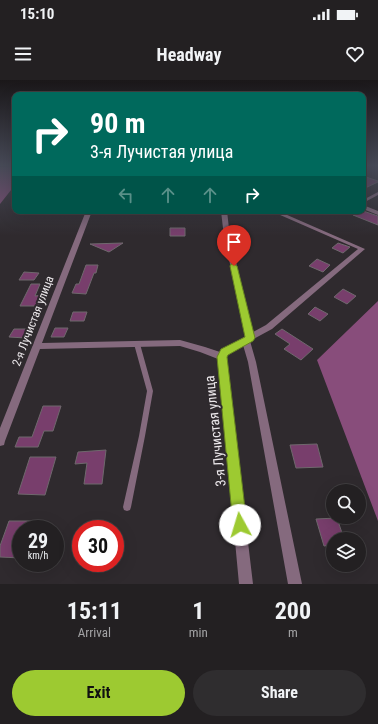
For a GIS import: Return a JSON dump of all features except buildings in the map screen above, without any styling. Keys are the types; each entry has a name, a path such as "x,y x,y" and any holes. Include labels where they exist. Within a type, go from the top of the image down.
{"street":[{"path":"366,200 378,193"},
{"path":"366,208 378,213"},
{"name":"2-я Лучистая улица","path":"0,441 88,214"},
{"path":"224,214 227,237 295,584"},
{"path":"36,346 180,343 202,349 222,357 224,352 269,327 362,249 281,214"},
{"name":"3-я Лучистая улица","path":"222,357 246,584"}],"lane":[{"path":"127,507 150,391 137,344"}],"shaded area":[{"path":"0,190 11,190 0,204"},
{"path":"378,301 378,521 366,489 366,484 364,484 317,360"}],"route":[{"path":"234,266 250,338 224,352 222,357 240,525"}]}
